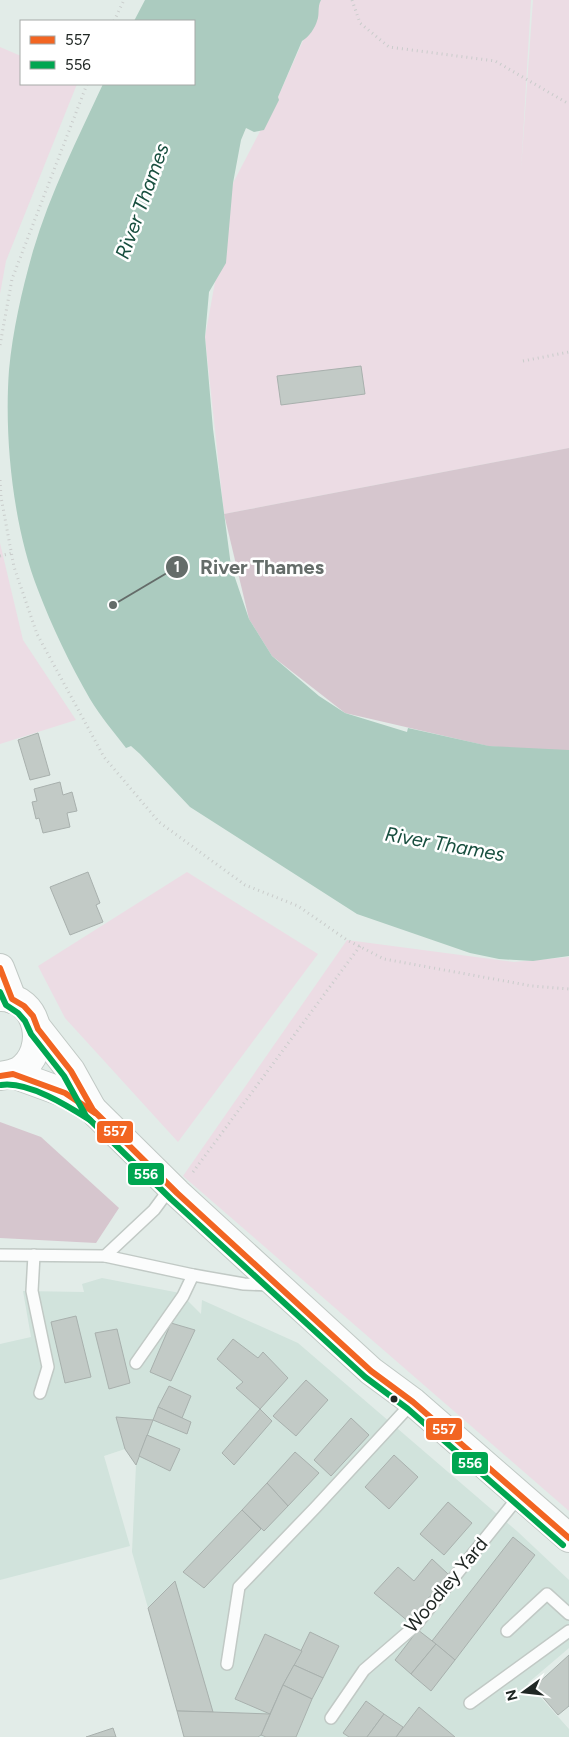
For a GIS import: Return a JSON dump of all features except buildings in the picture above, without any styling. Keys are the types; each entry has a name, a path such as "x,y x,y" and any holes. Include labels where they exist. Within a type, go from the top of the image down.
{"main road":[{"path":"0,968 6,998 24,1006 33,1016 38,1029 71,1071 93,1110"},
{"path":"7,1075 20,1070 30,1061 36,1048 38,1029"},
{"path":"7,1075 65,1092 93,1110 172,1187 371,1371 413,1402 569,1538"}],"lane":[{"path":"105,1256 154,1210 172,1187"},
{"path":"0,1255 105,1256 244,1284 280,1286"},
{"path":"34,1256 32,1291 48,1366 40,1393"},
{"path":"136,1362 183,1296 193,1275"},
{"path":"227,1664 238,1587 315,1508 413,1402"},
{"name":"Woodley Yard","path":"331,1718 364,1670 415,1626 520,1495"},
{"path":"507,1631 547,1594 569,1614"},
{"path":"470,1703 569,1631"}],"path":[{"path":"114,20 124,0"},
{"path":"352,0 360,23 389,47 495,61 569,104"},
{"path":"0,345 12,278 87,85"},
{"path":"523,361 569,352"},
{"path":"0,480 14,567 37,634 104,757 159,822 245,885 298,906 347,940 384,959 532,986 569,989"},
{"path":"0,556 12,553"},
{"path":"202,1160 360,946"}],"shaded area":[{"path":"321,0 531,0 521,170 533,0 569,0 569,448 224,514 205,337 233,183 278,97"},
{"path":"0,47 20,56 20,85 77,85 6,261 0,294"},
{"path":"569,448 569,753 488,746 345,713 272,656 249,619 224,514"},
{"path":"0,543 23,640 76,720 0,744"},
{"path":"187,872 318,954 178,1142 65,1018 38,966"},
{"path":"347,940 514,962 569,957 569,1511 183,1176"},
{"path":"0,1122 41,1137 119,1208 96,1243 0,1238"},
{"path":"102,1278 180,1293 201,1314 202,1300 298,1343 518,1532 569,1580 569,1648 528,1683 569,1729 569,1737 185,1737 132,1552 136,1465 125,1449 104,1456 130,1546 0,1580 0,1344 31,1337 23,1291 84,1292 82,1284"}],"water":[{"path":"145,0 321,0 316,24 309,35 302,41 278,97 279,100 264,130 254,132 246,128 241,140 233,183 226,263 209,292 205,337 213,429 231,566 249,619 272,656 319,696 345,713 407,732 408,728 489,746 569,750 569,956 533,961 499,959 470,953 357,914 190,807 140,754 131,746 126,748 90,699 55,632 29,565 12,482 8,424 9,370 15,325 40,229 65,166 103,85 195,85 195,20 135,20"}],"transit line":[{"name":"557","path":"0,968 12,999 24,1006 33,1016 38,1029 71,1071 93,1110 177,1193 371,1371 413,1402 569,1538"},
{"name":"556","path":"0,992 6,1005 18,1013 25,1021 31,1034 64,1076 86,1116 171,1199 365,1377 408,1409 563,1545"},
{"name":"557","path":"0,1076 13,1074 65,1093 95,1113"},
{"name":"556","path":"1,1085 12,1085 35,1091 90,1120"}],"place":[{"name":"River Thames","path":"113,605"}]}
